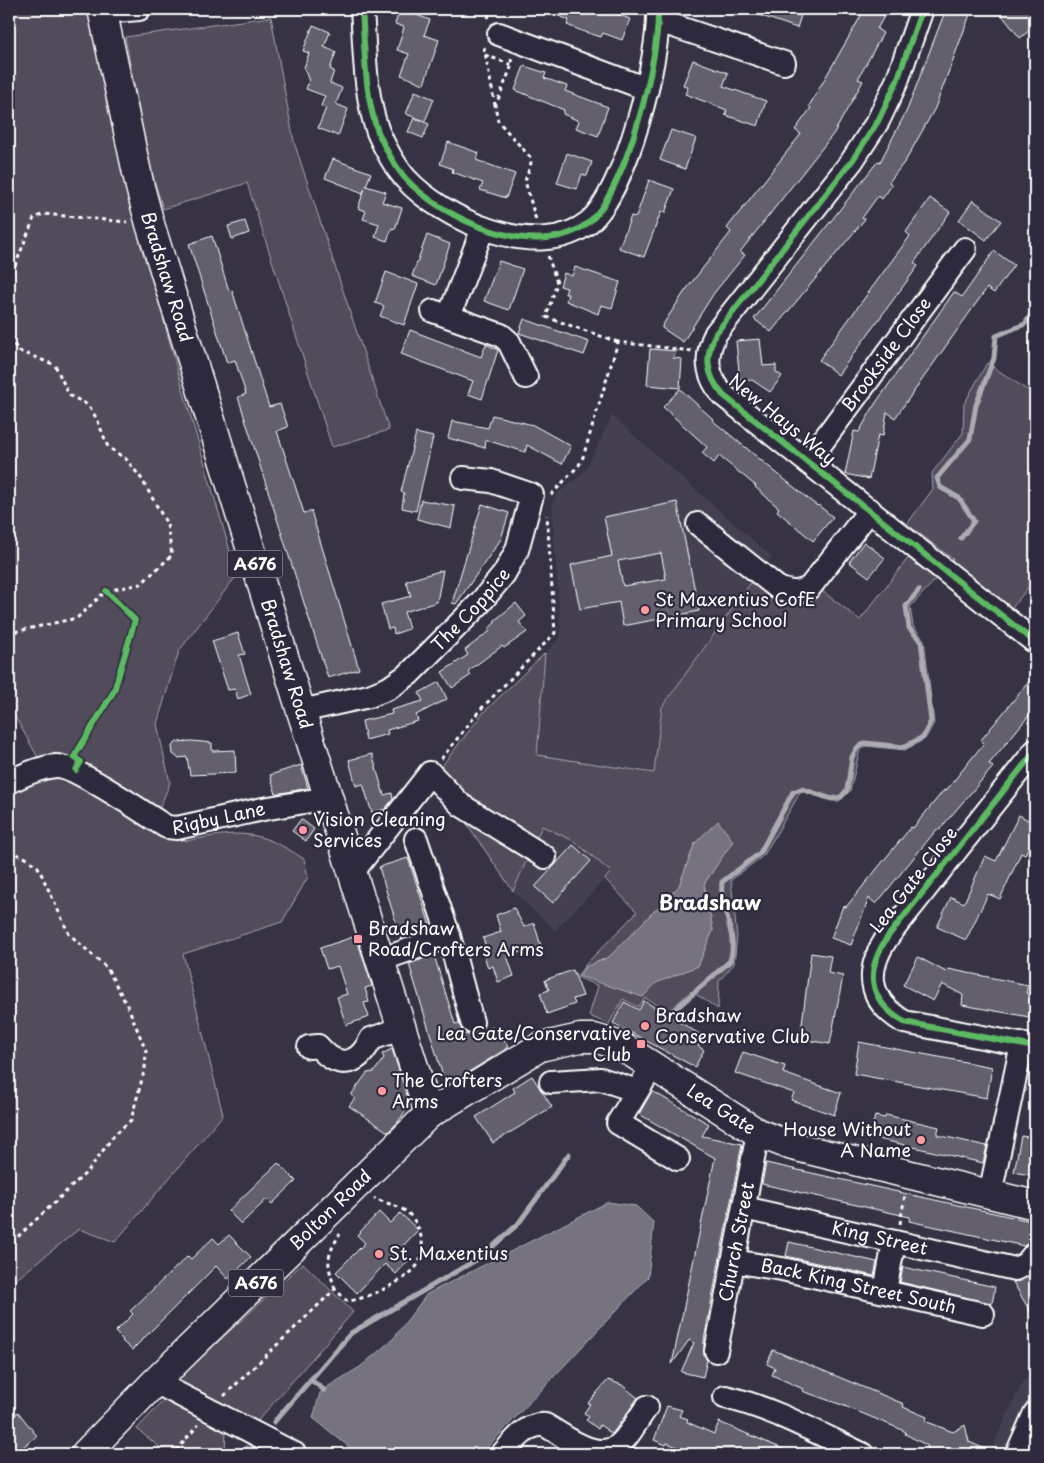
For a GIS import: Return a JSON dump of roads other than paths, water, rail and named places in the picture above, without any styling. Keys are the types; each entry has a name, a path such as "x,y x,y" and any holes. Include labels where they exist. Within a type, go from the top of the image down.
{"main road":[{"name":"Bradshaw Road","path":"102,10 150,224 400,1029 429,1114"},
{"name":"Lea Gate","path":"429,1114 528,1052 566,1039 594,1038 608,1041 652,1065 758,1133 792,1146 1035,1205"},
{"name":"Bolton Road","path":"85,1454 155,1382 365,1198 429,1114"}],"street":[{"path":"102,10 139,9"},
{"path":"362,9 371,105 378,132 390,156 405,178 428,198 482,228 516,237 543,238 571,233 590,221 607,200 625,159 647,89 658,15 783,64"},
{"name":"New Hays Way","path":"922,9 898,80 878,121 852,161 716,333 708,353 710,374 715,385 723,395 1035,642"},
{"path":"501,44 647,89"},
{"path":"482,228 450,317 501,335 509,342 526,376"},
{"name":"Brookside Close","path":"808,461 965,249"},
{"name":"The Coppice","path":"301,711 369,696 389,688 409,674 480,603 504,574 517,550 532,495 491,481 464,478"},
{"path":"698,524 778,588 789,593 801,592 810,587 870,510"},
{"name":"Lea Gate Close","path":"990,1194 1029,1046 904,1022 890,1014 879,1002 873,987 872,970 876,952 1035,751"},
{"name":"Rigby Lane","path":"9,782 27,773 57,766 76,770 167,827 177,828 263,809 328,798"},
{"path":"352,873 430,773 461,805 545,857"},
{"path":"416,839 449,936 472,1022"},
{"path":"380,960 449,936"},
{"path":"309,1047 318,1046 326,1056 335,1062 348,1062 361,1055 371,1038 400,1029"},
{"path":"652,1065 618,1124 678,1159"},
{"path":"551,1082 601,1079 637,1091"},
{"name":"Church Street","path":"716,1351 758,1133"},
{"name":"King Street","path":"744,1208 1015,1268 1026,1264 1035,1253"},
{"path":"885,1291 895,1242"},
{"name":"Back King Street South","path":"734,1261 885,1291 983,1314"},
{"path":"155,1382 295,1454"},
{"path":"725,1397 752,1393 862,1454"},
{"path":"502,1454 529,1428 537,1424 545,1425 590,1450 606,1451 620,1444 647,1407"},
{"path":"1017,1454 1035,1414"}],"waterway":[{"path":"961,538 974,521 959,498 940,487 937,478 970,439 976,405 994,358 996,336 1025,324 1035,308"},
{"path":"671,1013 730,961 732,951 731,931 723,902 722,882 760,853 793,792 801,789 832,799 841,797 847,790 852,757 857,748 865,743 904,747 923,737 931,721 921,641 909,628 906,606 919,590"},
{"path":"274,1422 351,1333 481,1257 518,1224 569,1154"},
{"path":"311,1380 324,1390"},
{"path":"252,1454 257,1442"}],"place":[{"name":"St Maxentius CofE Primary School","path":"645,610"},
{"name":"Vision Cleaning Services","path":"303,830"},
{"name":"Bradshaw Road/Crofters Arms","path":"358,939"},
{"name":"Bradshaw Conservative Club","path":"645,1026"},
{"name":"Lea Gate/Conservative Club","path":"641,1044"},
{"name":"The Crofters Arms","path":"382,1091"},
{"name":"House Without A Name","path":"921,1140"},
{"name":"St. Maxentius","path":"379,1254"}],"district":[{"name":"Bradshaw","path":"710,903"}]}
